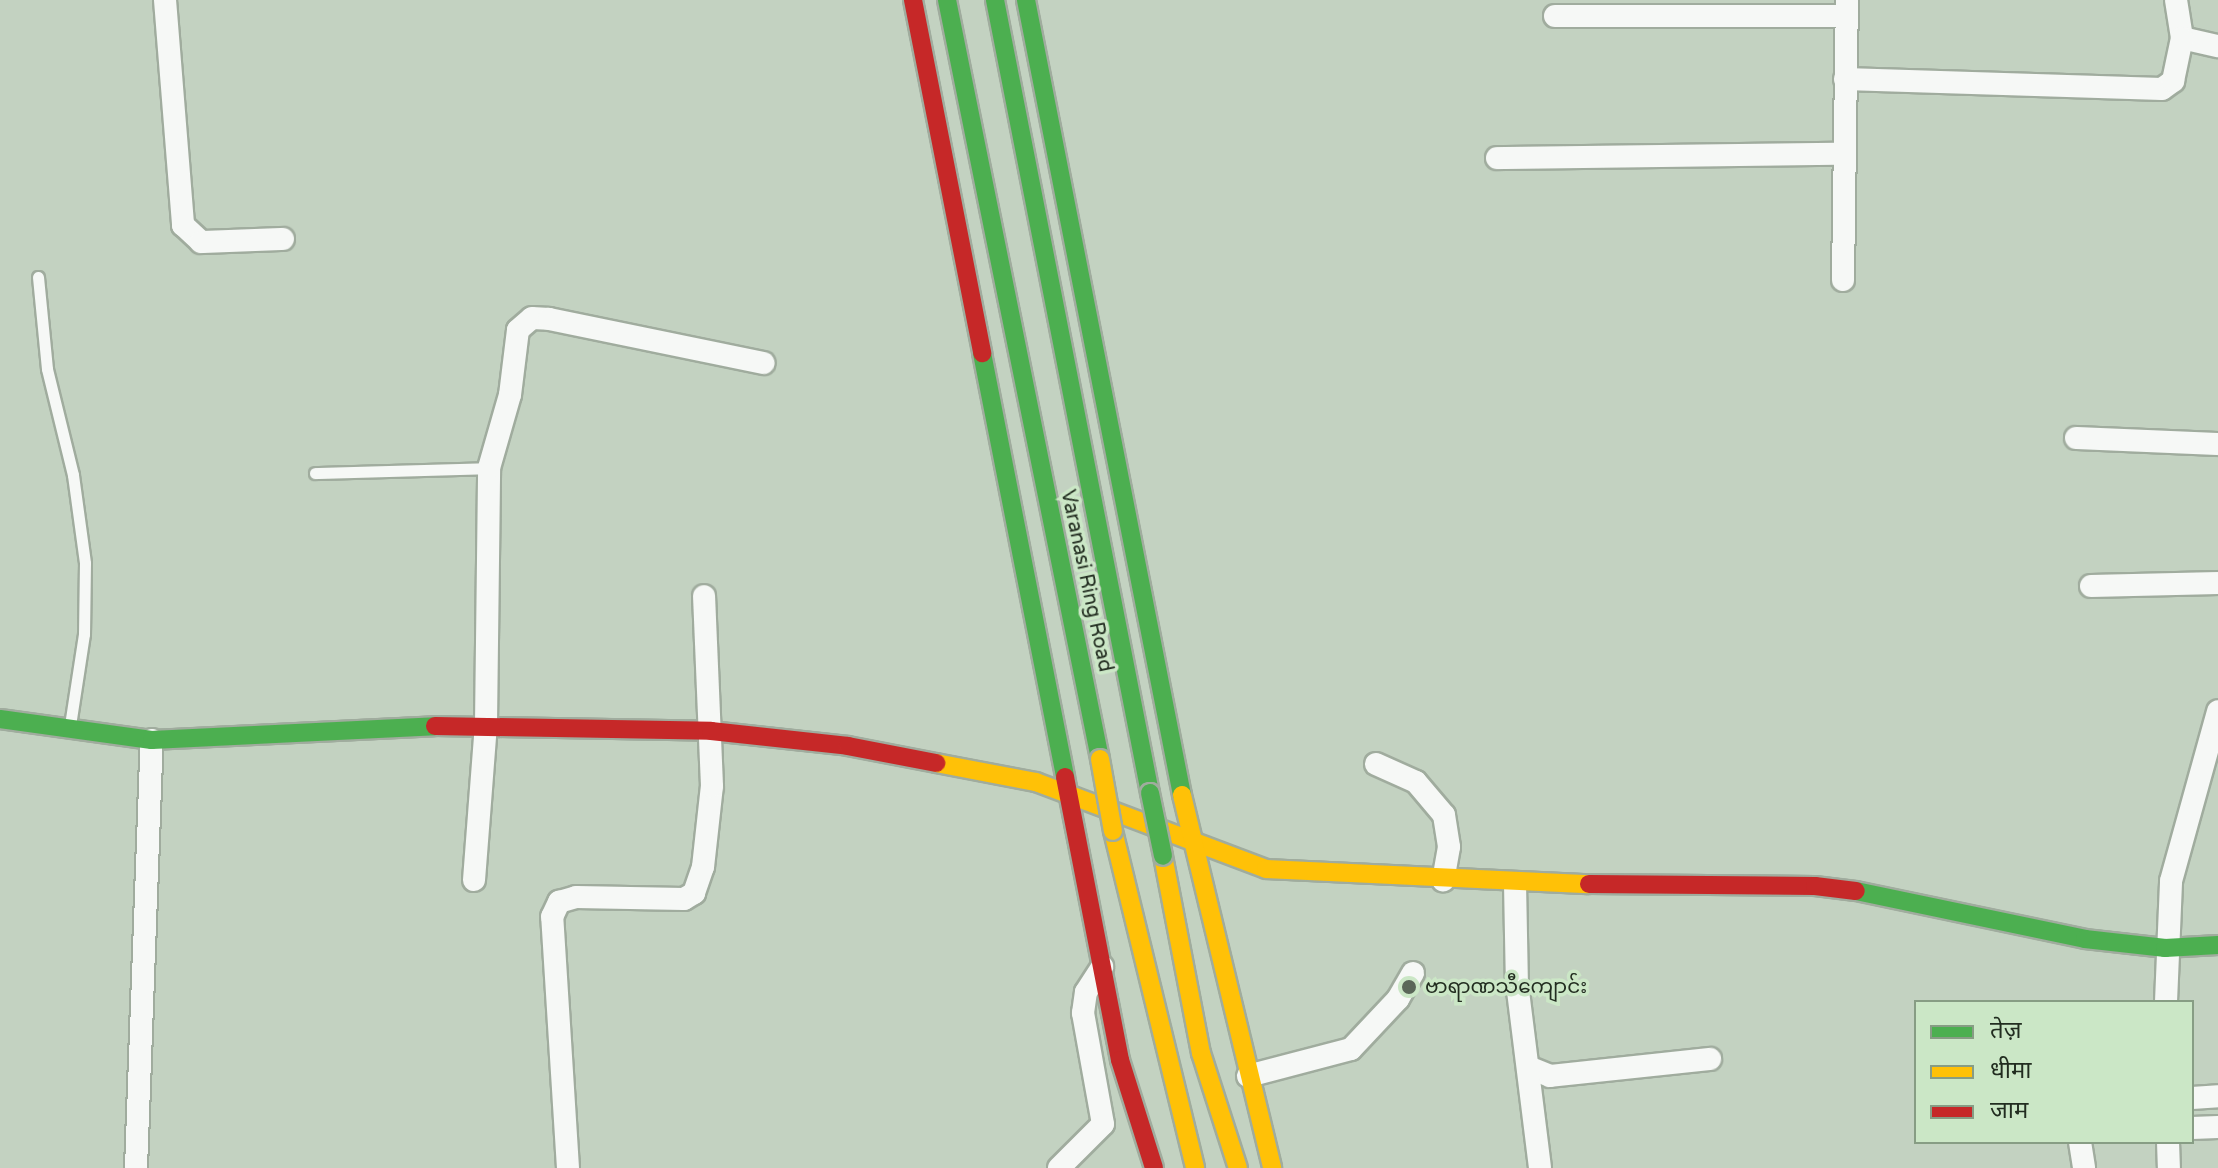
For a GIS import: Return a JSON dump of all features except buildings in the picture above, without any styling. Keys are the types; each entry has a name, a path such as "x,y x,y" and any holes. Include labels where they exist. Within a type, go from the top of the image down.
{"main road":[{"path":"913,0 1120,1060 1154,1168"},
{"name":"Varanasi Ring Road","path":"947,0 1113,831 1195,1168"},
{"name":"Varanasi Ring Road","path":"995,0 1201,1053 1238,1168"},
{"path":"1026,0 1191,838 1272,1168"},
{"path":"0,719 152,740 486,724 711,731 848,746 1036,782 1191,838 1266,869 1515,883 1815,886 1893,896 2085,939 2165,948 2218,945"}],"street":[{"path":"165,0 183,225 201,242 283,239"},
{"path":"1845,79 2162,89 2173,81 2182,38 2176,0"},
{"path":"1555,16 1846,8 1843,280"},
{"path":"2182,38 2218,46"},
{"path":"1497,158 1845,154"},
{"path":"474,880 486,724 489,468 510,395 518,330 532,318 664,339 764,363"},
{"path":"2076,438 2218,444"},
{"path":"2091,586 2218,583"},
{"path":"568,1168 552,917 559,902 576,897 684,899 694,893 703,867 710,800 711,731 704,596"},
{"path":"2166,1000 2165,948 2171,881 2218,711"},
{"path":"136,1168 152,740"},
{"path":"1376,764 1416,782 1444,815 1449,847 1443,880"},
{"path":"1515,883 1517,983 1540,1168"},
{"path":"1059,1168 1103,1124 1083,1013 1086,992 1102,967"},
{"path":"1248,1076 1351,1049 1390,1009 1413,973"},
{"path":"1528,1067 1550,1076 1710,1059"},
{"path":"2194,1098 2218,1096"},
{"path":"2194,1128 2218,1127"},
{"path":"2080,1144 2084,1168"},
{"path":"2168,1144 2169,1168"}],"lane":[{"path":"38,277 47,369 73,475 85,563 84,634 69,730"},
{"path":"315,473 489,468"}],"traffic: fast":[{"path":"947,0 1100,759"},
{"path":"995,0 1150,793"},
{"path":"1026,0 1182,795"},
{"path":"982,353 1065,777"},
{"path":"0,719 152,740 435,726"},
{"path":"1150,793 1163,856"},
{"path":"1856,891 2085,939 2165,948 2218,945"}],"traffic: slow":[{"path":"1100,759 1113,831"},
{"path":"936,763 1036,782 1266,869 1589,884"},
{"path":"1182,795 1272,1168"},
{"path":"1113,831 1195,1168"},
{"path":"1163,856 1201,1053 1238,1168"}],"traffic: jam":[{"path":"913,0 982,353"},
{"path":"435,726 711,731 848,746 936,763"},
{"path":"1065,777 1120,1060 1154,1168"},
{"path":"1589,884 1815,886 1856,891"}],"place":[{"name":"ဗာရာဏသီကျောင်း","path":"1409,987"}]}
